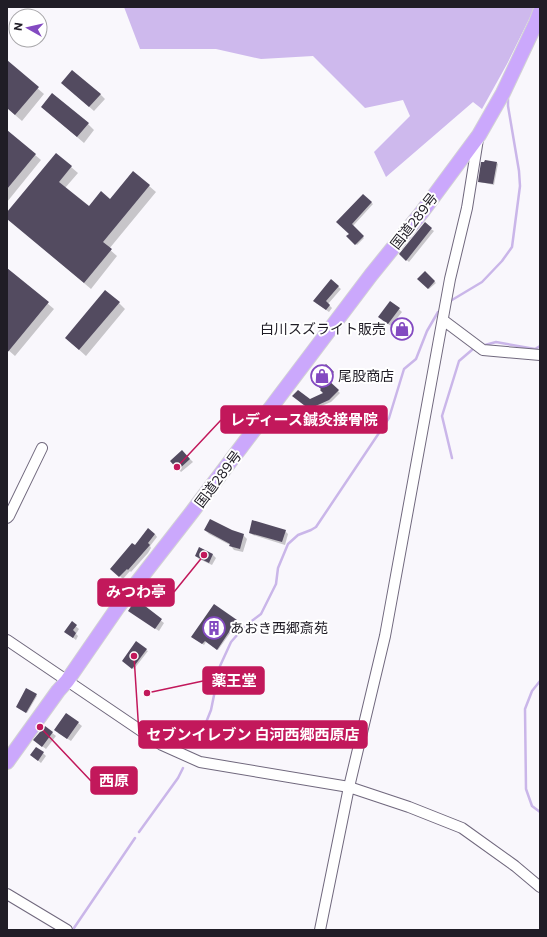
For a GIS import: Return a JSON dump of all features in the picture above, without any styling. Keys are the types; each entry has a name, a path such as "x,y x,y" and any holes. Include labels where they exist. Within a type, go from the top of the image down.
{"highway":[{"name":"国道289号","path":"7,762 58,691 67,681 118,607 234,458 371,275 422,212 479,135 502,93 540,12"}],"street":[{"path":"320,930 349,787 384,642 450,279 467,208 479,135"},
{"path":"443,320 483,350 540,355"},
{"path":"7,518 22,491 42,448"},
{"path":"7,640 162,745 200,762 349,787 409,807 462,828 515,866 540,887"},
{"path":"7,894 67,930"}],"shaded area":[{"path":"124,7 535,7 507,64 482,109 473,102 386,177 374,152 410,116 403,100 365,108 313,56 261,59 216,49 140,49"}],"building":[{"path":"7,60 39,87 15,115 7,108"},
{"path":"72,70 101,94 89,107 61,83"},
{"path":"52,93 89,123 77,137 41,107"},
{"path":"7,130 36,154 7,189"},
{"path":"56,153 72,166 59,182 89,206 101,191 110,199 133,171 150,185 103,242 112,249 84,283 7,219 7,212"},
{"path":"485,160 497,162 493,184 478,182 481,162 484,162"},
{"path":"363,194 372,202 352,224 364,236 355,245 346,236 349,234 336,222"},
{"path":"425,222 432,228 406,261 399,254"},
{"path":"7,268 49,302 7,353"},
{"path":"425,271 435,281 428,289 417,279"},
{"path":"331,279 339,286 326,301 330,305 326,310 313,301"},
{"path":"105,290 120,302 79,350 65,338"},
{"path":"390,301 400,308 388,324 378,317"},
{"path":"326,364 334,372 327,379 339,390 329,400 309,409 292,396 298,390 310,399 323,393 320,390 321,389 311,380"},
{"path":"182,450 190,459 178,470 170,461"},
{"path":"210,519 244,534 240,549 229,546 230,544 204,530"},
{"path":"252,520 286,530 282,542 249,533"},
{"path":"148,528 155,534 148,543 150,545 128,570 127,569 119,577 110,569 132,543 135,545"},
{"path":"199,547 213,554 209,563 195,556"},
{"path":"136,599 162,619 155,629 128,611"},
{"name":"あおき西郷斎苑","path":"214,604 237,620 217,650 205,641 202,644 191,637"},
{"path":"72,621 77,625 73,630 76,633 73,638 64,632"},
{"path":"136,641 147,649 132,669 122,661"},
{"path":"26,688 37,694 26,713 16,707"},
{"path":"66,713 79,722 67,739 54,730"},
{"path":"45,726 53,732 42,747 33,740"},
{"path":"36,747 44,752 38,761 30,755"}],"waterway":[{"path":"452,300 482,282 502,261 512,247 520,186 519,171 508,106 508,94"},
{"path":"194,746 211,710 220,666 231,642 245,626 261,614 276,584 278,568 288,544 298,535 316,527 389,418 404,369 416,359 427,331 438,312"},
{"path":"485,345 496,342 535,349 540,346"},
{"path":"452,458 442,416 459,361 473,349"},
{"path":"540,681 532,691 525,709 526,789 532,806 540,812"},
{"path":"139,832 178,778 183,768"},
{"path":"74,928 135,838"}],"place":[{"name":"白川スズライト販売","path":"402,329"},
{"name":"尾股商店","path":"322,376"},
{"name":"レディース鍼灸接骨院","path":"177,467"},
{"name":"みつわ亭","path":"204,555"},
{"name":"あおき西郷斎苑","path":"214,628"},
{"name":"セブンイレブン 白河西郷西原店","path":"134,656"},
{"name":"薬王堂","path":"147,693"},
{"name":"西原","path":"40,727"}]}
